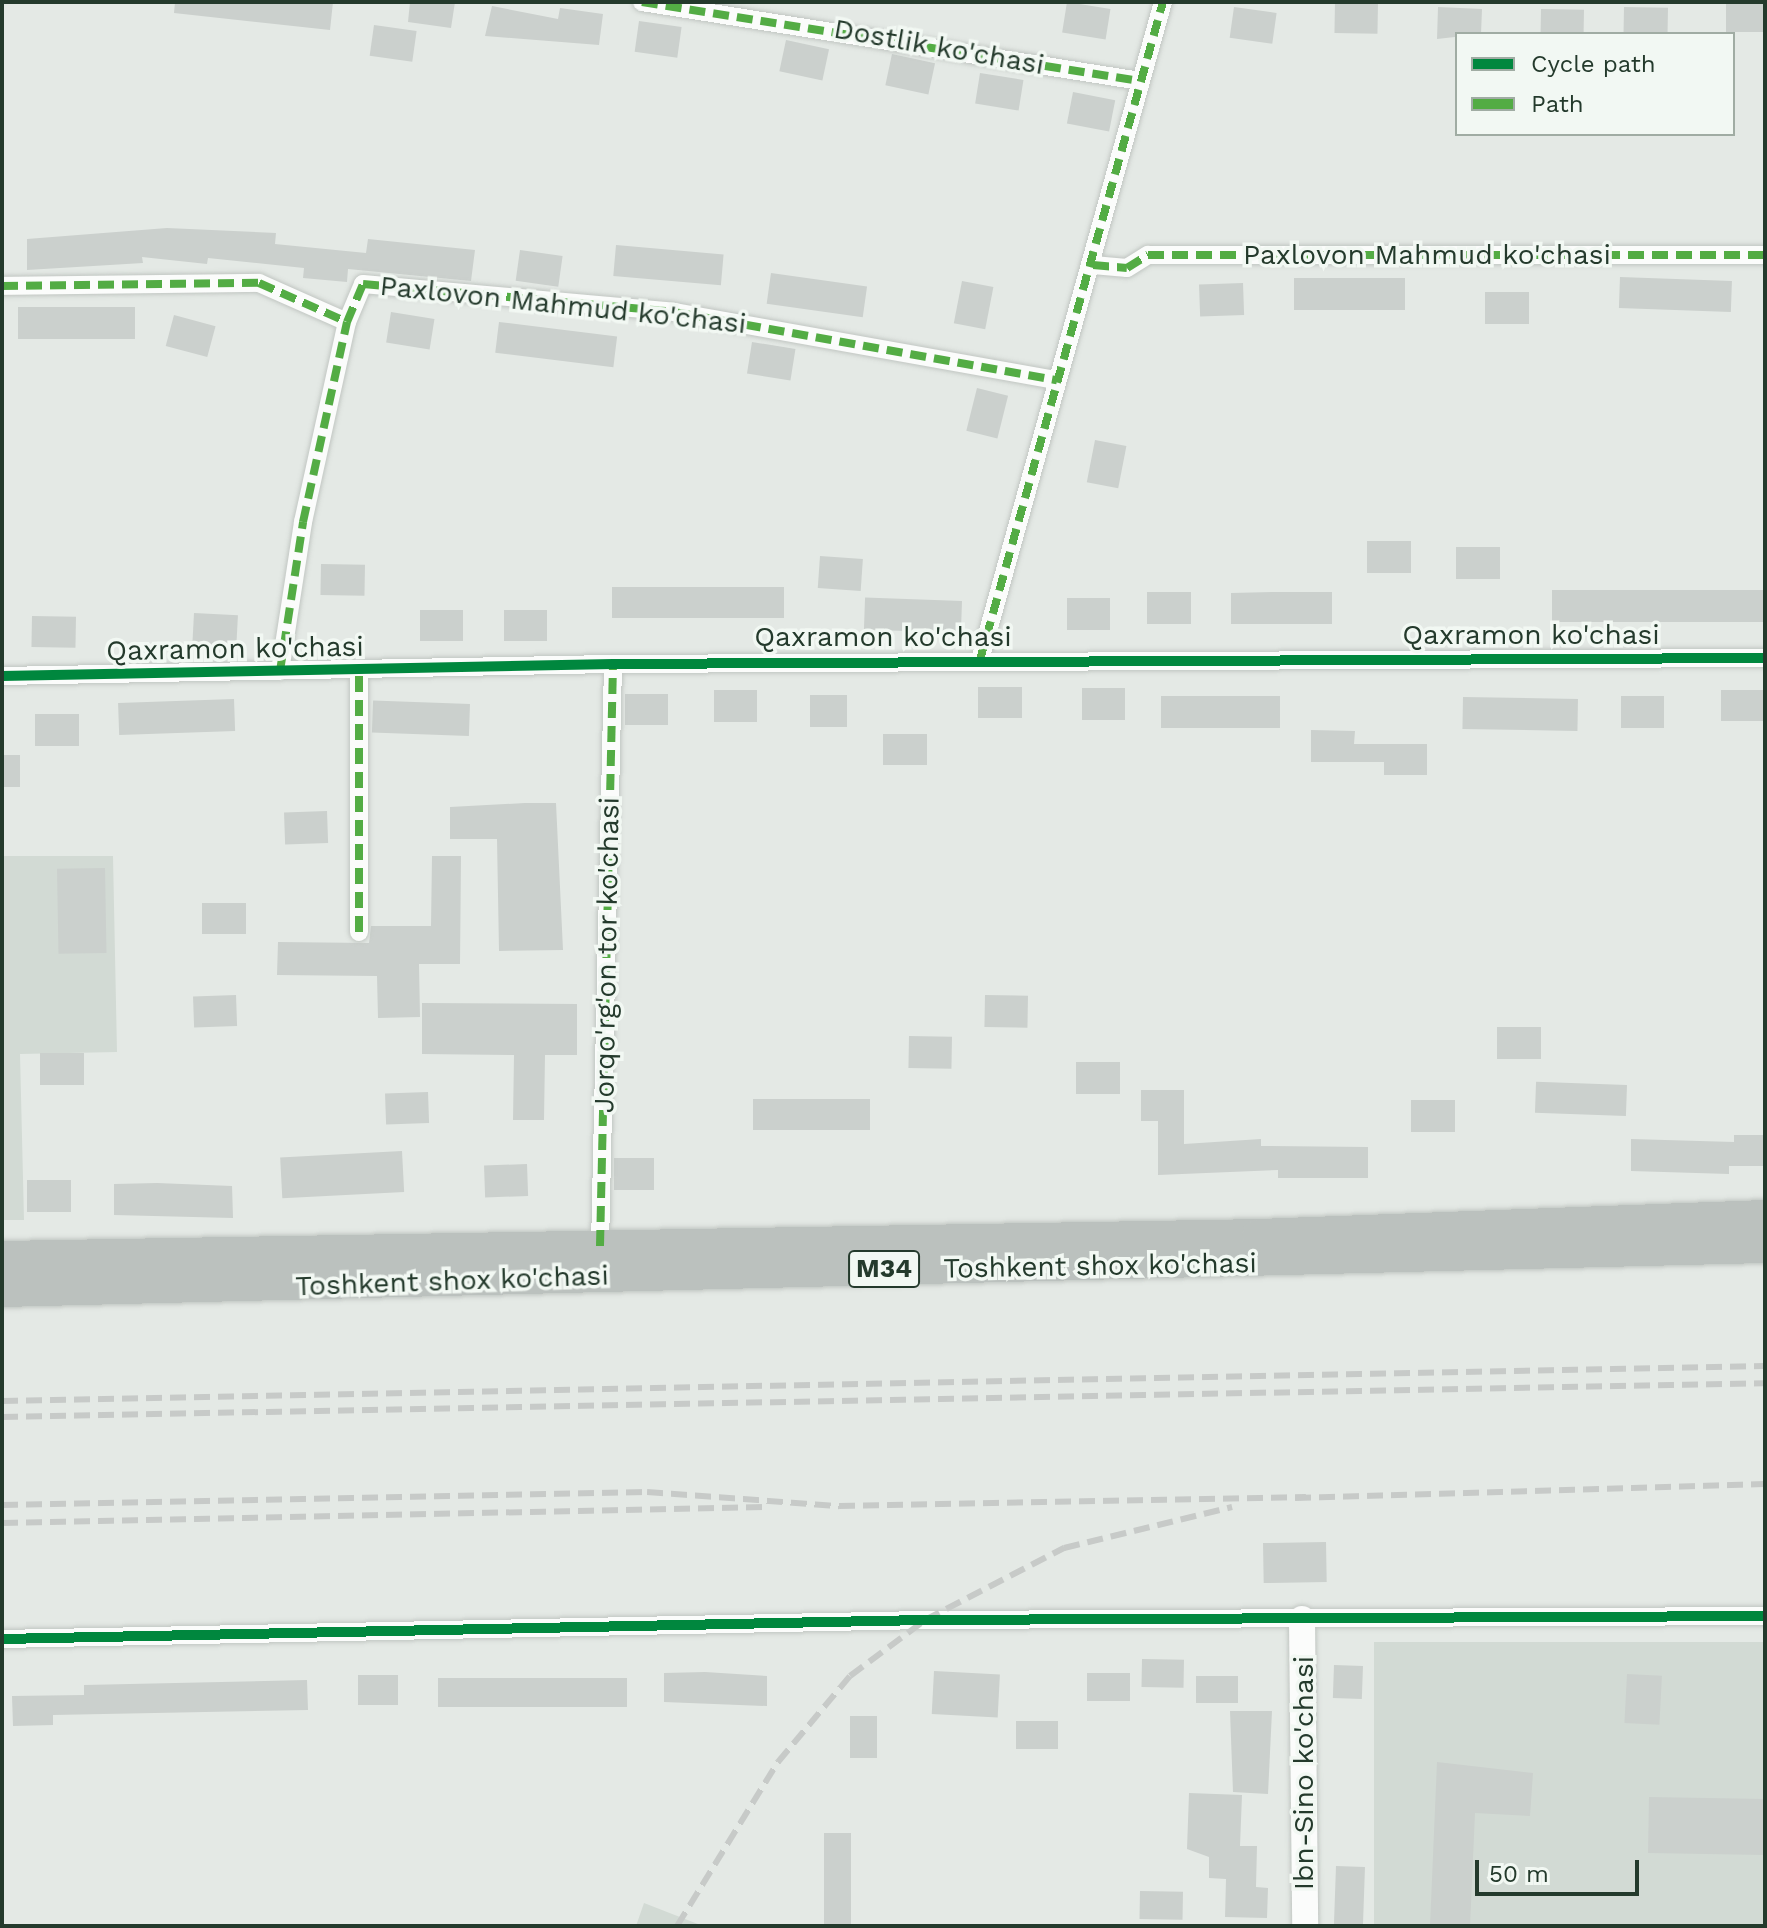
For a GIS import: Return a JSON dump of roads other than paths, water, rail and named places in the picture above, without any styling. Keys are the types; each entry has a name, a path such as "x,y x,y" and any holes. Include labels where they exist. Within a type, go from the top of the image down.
{"highway":[{"name":"Toshkent shox ko'chasi","path":"2,1290 960,1255 1765,1217"},
{"name":"Toshkent shox ko'chasi","path":"2,1258 600,1246 960,1255 1765,1246"}],"main road":[{"name":"Ibn-Sino ko'chasi","path":"1302,1619 1305,1926"}],"street":[{"name":"Dostlik ko'chasi","path":"642,2 1140,81"},
{"path":"980,660 1057,380 1093,265 1163,2"},
{"name":"Paxlovon Mahmud ko'chasi","path":"1093,265 1127,268 1148,255 1765,255"},
{"name":"Paxlovon Mahmud ko'chasi","path":"2,286 259,283 347,322 363,284 674,312 1057,380"},
{"path":"280,671 303,522 347,322"},
{"name":"Qaxramon ko'chasi","path":"2,676 980,660 1765,658"},
{"name":"Jorqo'rg'on tor ko'chasi","path":"600,1246 613,664"},
{"path":"359,671 359,932"},
{"path":"2,1639 1302,1619 1765,1616"}],"railway":[{"path":"2,1401 1765,1366"},
{"path":"2,1417 1765,1383"},
{"path":"1295,1498 1765,1484"},
{"path":"2,1505 647,1492 839,1506 1306,1497"},
{"path":"2,1523 766,1507"},
{"path":"677,1926 778,1762 850,1676 925,1620 1064,1548 1232,1507"}]}
